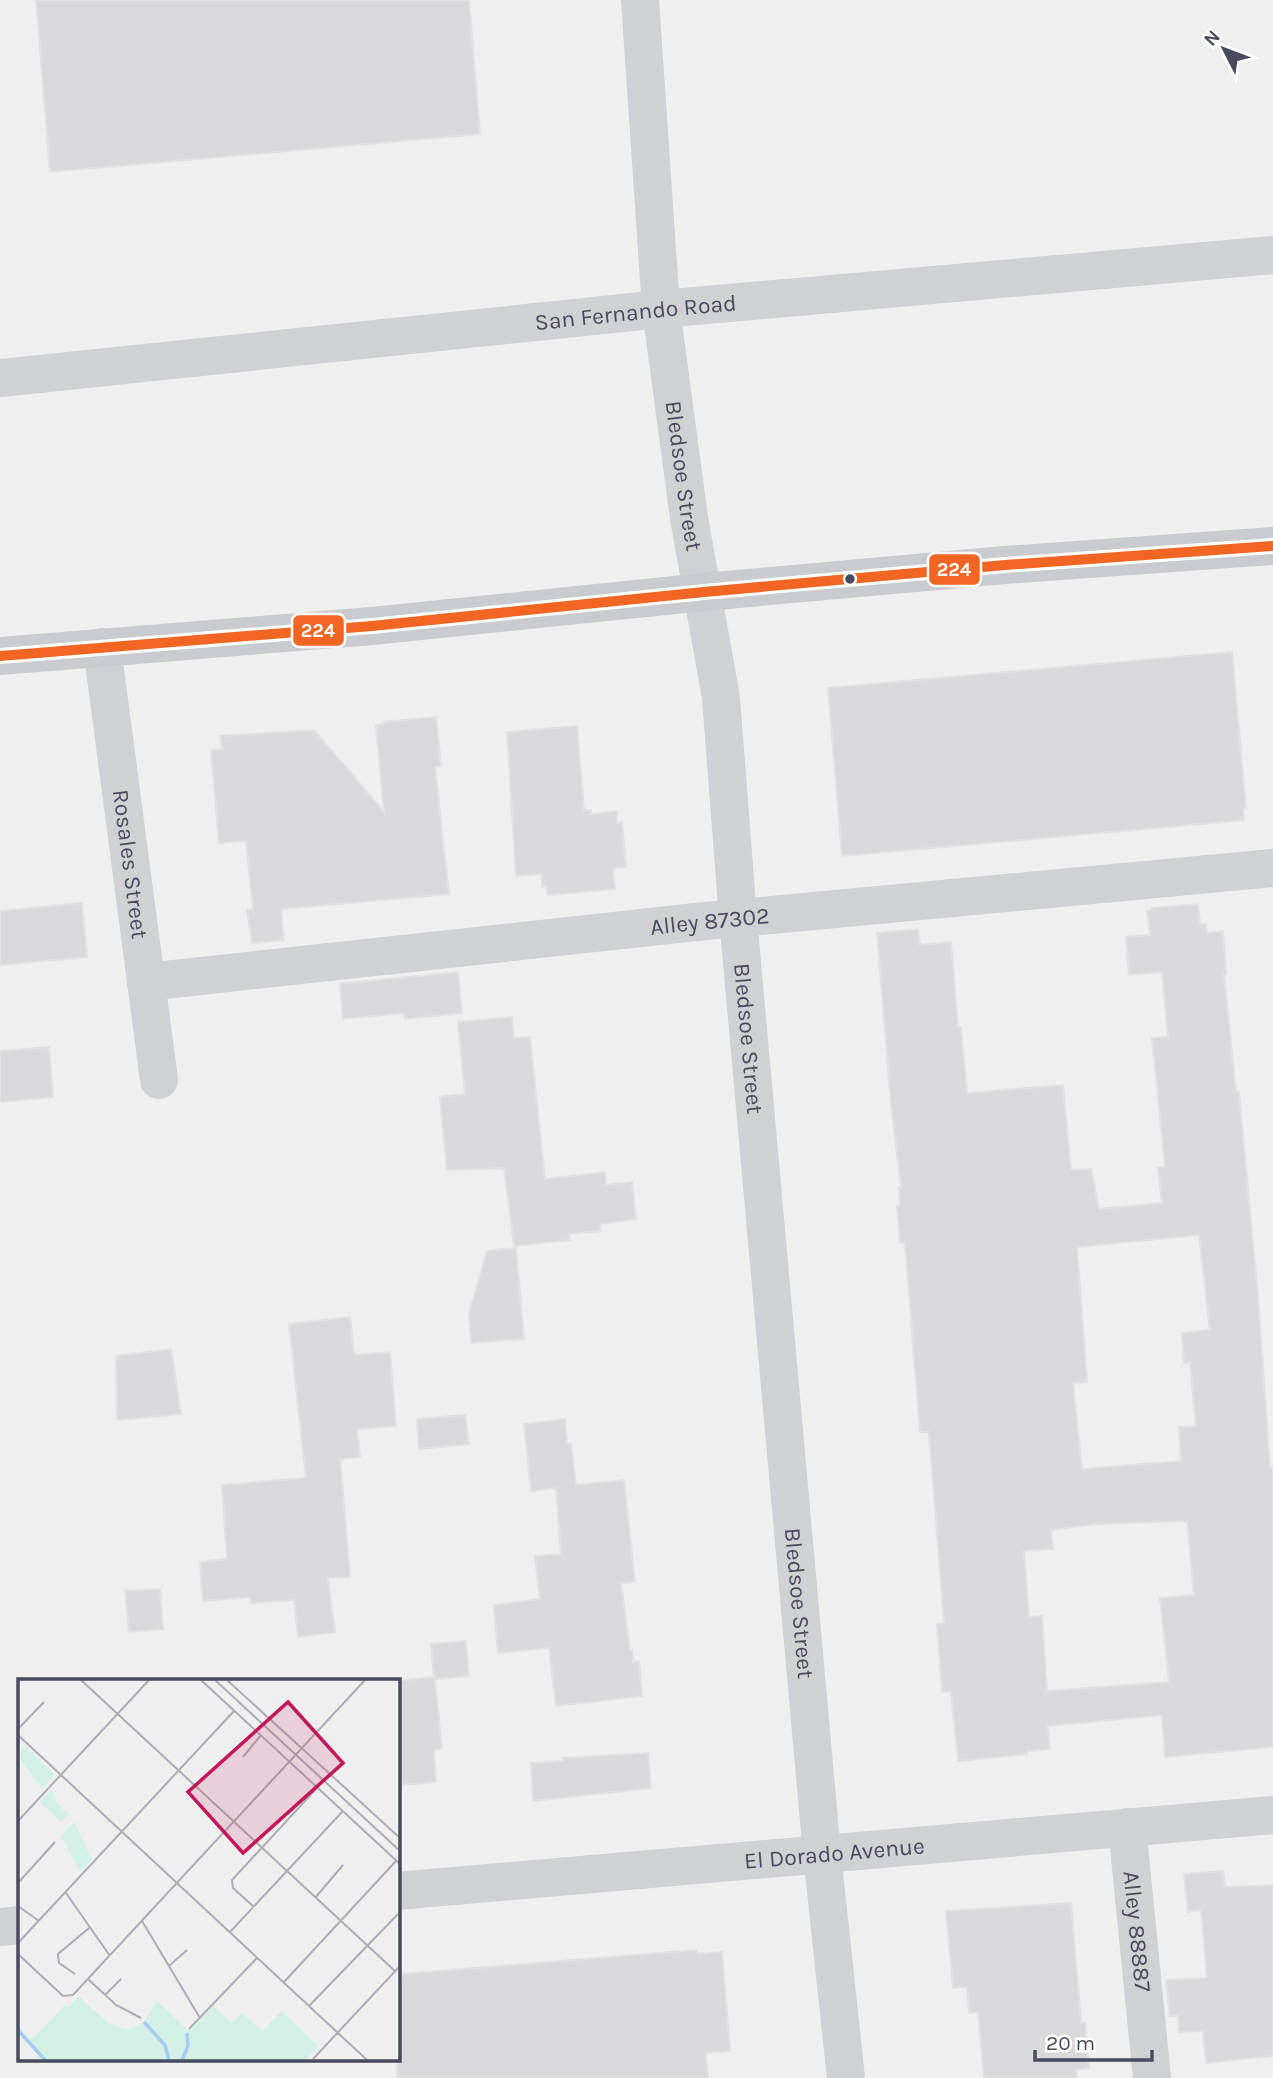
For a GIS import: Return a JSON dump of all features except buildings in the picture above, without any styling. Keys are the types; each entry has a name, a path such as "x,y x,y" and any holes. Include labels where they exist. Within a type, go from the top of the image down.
{"main road":[{"path":"0,656 372,626 1004,565 1273,546"}],"street":[{"name":"Bledsoe Street","path":"640,0 661,309 689,518 721,698 738,918 822,1854 846,2078"},
{"name":"San Fernando Road","path":"0,378 661,309 1273,255"},
{"name":"Rosales Street","path":"102,647 159,1080"},
{"name":"Alley 87302","path":"146,982 738,918 1273,868"},
{"name":"El Dorado Avenue","path":"399,1891 1273,1815"},
{"name":"Alley 88887","path":"1127,1827 1152,2078"},
{"path":"0,1927 18,1925"}],"transit line":[{"name":"224","path":"0,656 372,626 1005,565 1273,546"}]}
